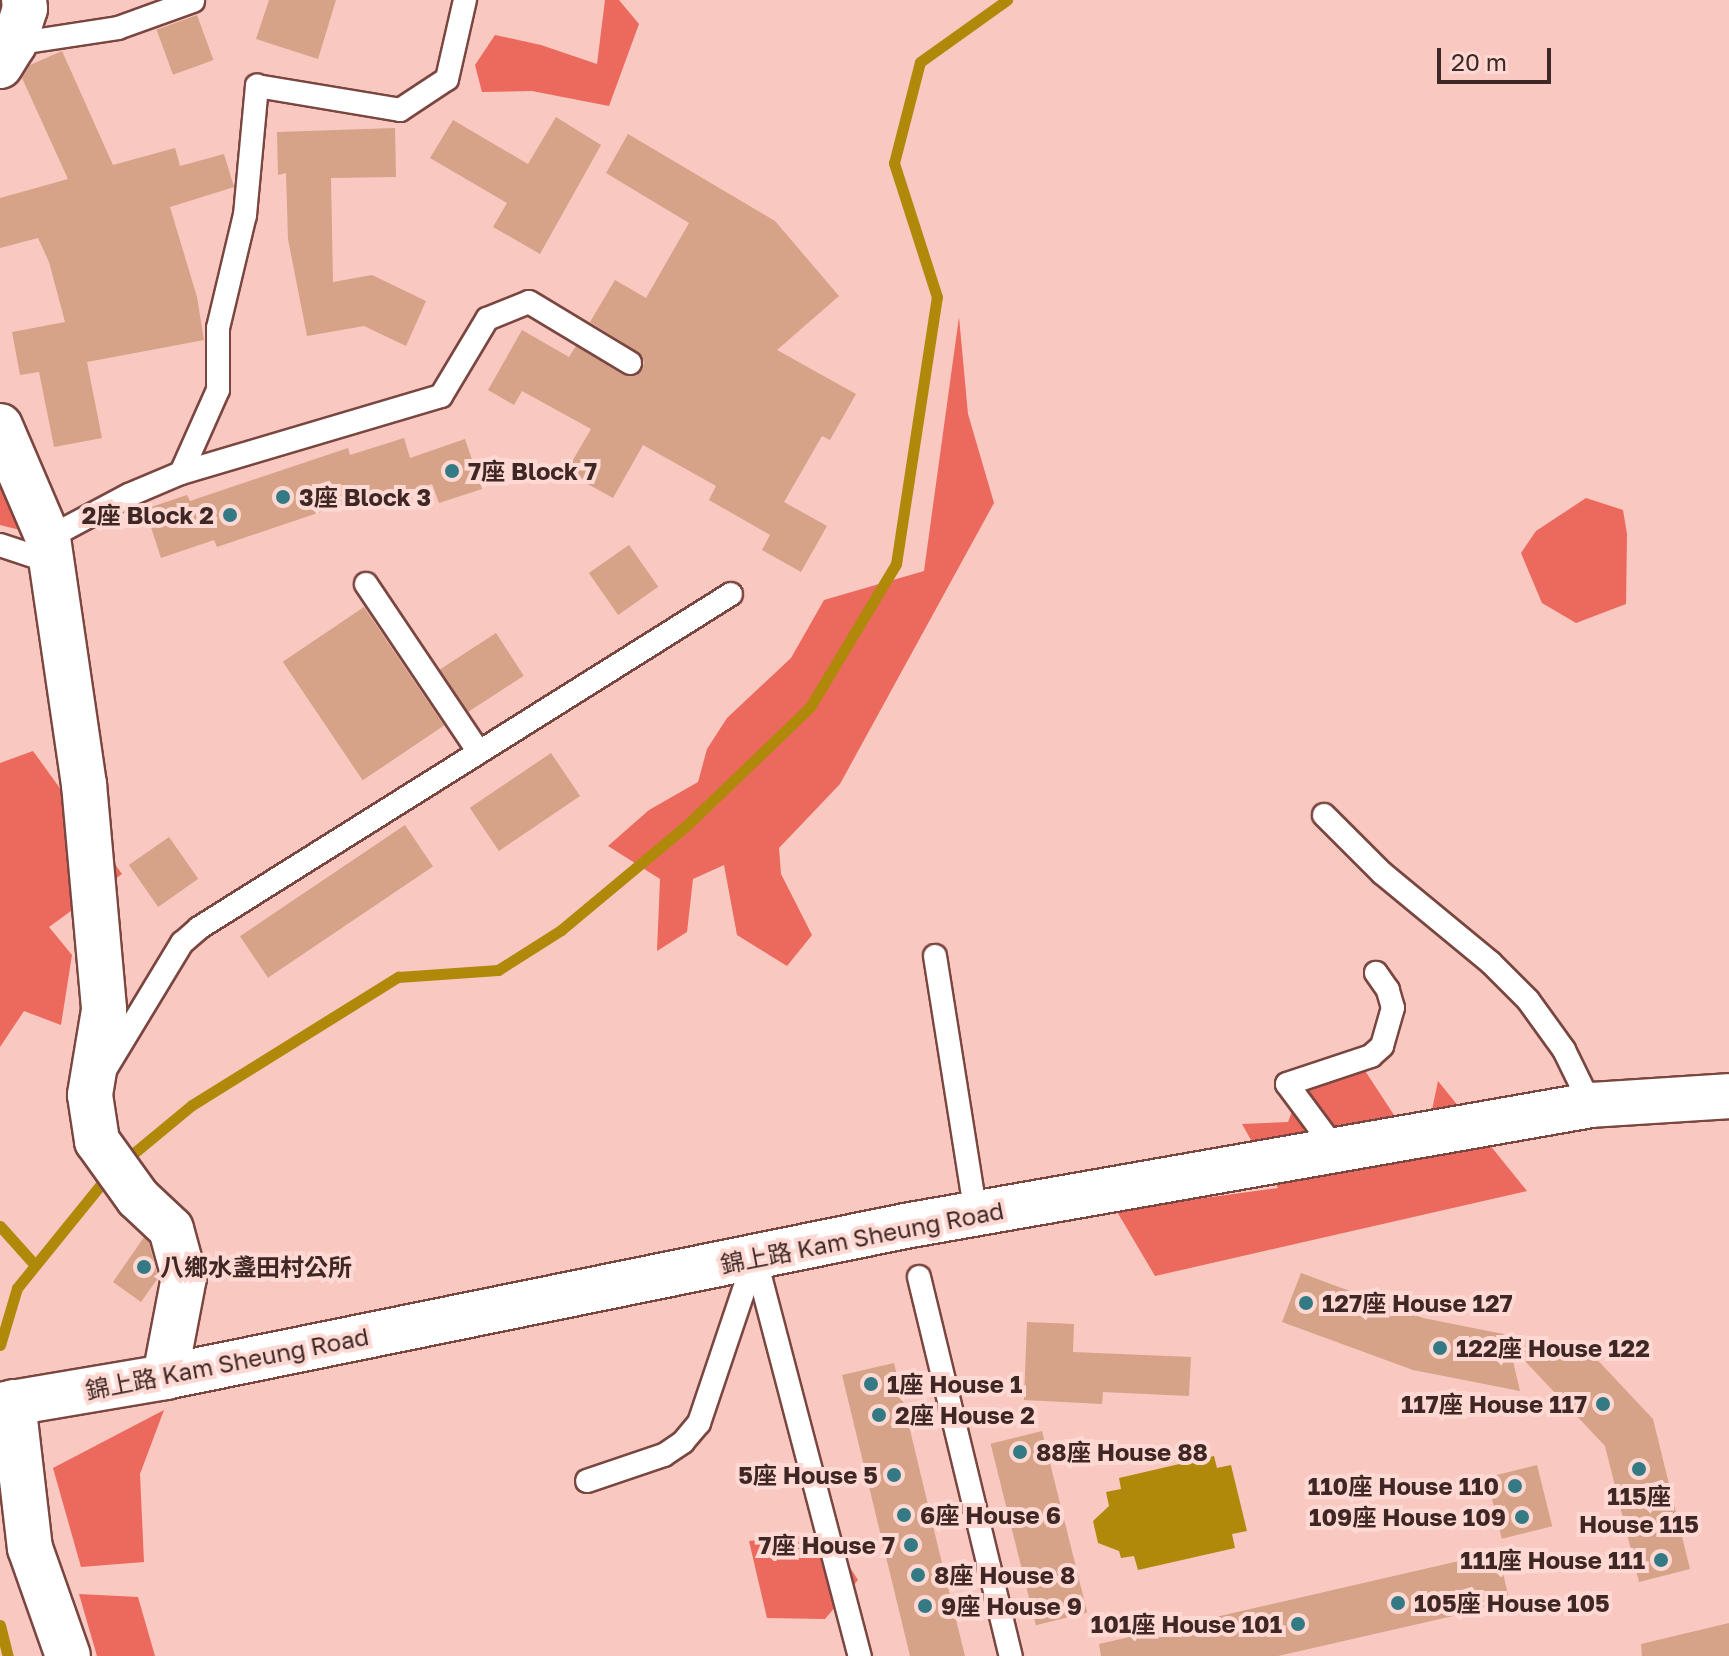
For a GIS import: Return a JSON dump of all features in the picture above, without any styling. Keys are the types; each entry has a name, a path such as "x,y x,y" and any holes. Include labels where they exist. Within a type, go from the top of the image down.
{"main road":[{"path":"7,55 25,9 24,0"},
{"path":"0,426 50,550 84,784 104,1010 90,1095 97,1141 138,1198 171,1229 184,1277 165,1377"},
{"name":"錦上路 Kam Sheung Road","path":"6,1403 165,1377 976,1214 1591,1105 1729,1096"},
{"path":"6,1403 30,1548 68,1656"}],"lane":[{"path":"181,473 218,390 218,328 245,215 257,86 400,110 447,79 465,0"},
{"path":"7,55 118,28 193,1"},
{"path":"0,545 50,550 129,495 181,473 441,396 487,319 529,302 630,363"},
{"path":"366,584 479,752"},
{"path":"90,1095 182,943 190,935 731,594"},
{"path":"1324,815 1382,873 1491,963 1528,1000 1564,1050 1591,1105"},
{"path":"935,956 976,1214"},
{"path":"1336,1150 1287,1084 1371,1056 1382,1046 1393,1008 1388,990 1376,973"},
{"path":"587,1481 664,1455 683,1442 699,1423 755,1257"},
{"path":"755,1257 860,1656"},
{"path":"919,1277 1011,1656"}],"shaded area":[{"path":"605,0 619,0 639,24 609,106 532,91 482,92 475,65 495,35 541,45 597,64"},
{"path":"959,317 968,414 994,503 840,784 779,848 781,874 812,935 787,966 737,935 724,865 693,879 687,932 657,951 660,879 608,846 649,810 698,782 707,749 727,718 791,658 824,600 924,571"},
{"path":"0,464 35,470 20,530 0,525"},
{"path":"1586,498 1623,510 1627,534 1626,604 1576,623 1542,603 1521,553 1536,531"},
{"path":"33,751 122,874 49,927 72,955 61,1025 24,1011 0,1047 0,763"},
{"path":"1360,1063 1422,1158 1438,1081 1527,1191 1155,1276 1116,1210 1278,1188 1242,1124 1288,1122 1303,1082"},
{"path":"164,1410 140,1474 144,1562 81,1567 53,1468"},
{"path":"1214,1456 1217,1468 1231,1465 1247,1531 1232,1534 1235,1548 1138,1570 1134,1556 1121,1558 1119,1551 1098,1543 1093,1521 1109,1506 1106,1492 1121,1489 1119,1478"},
{"path":"828,1533 858,1580 825,1619 767,1618 749,1541"},
{"path":"79,1594 138,1597 155,1656 97,1656"}],"building":[{"path":"269,0 336,0 318,59 256,39"},
{"path":"197,15 213,60 173,75 157,30"},
{"path":"62,51 113,165 175,148 180,166 224,154 234,187 170,207 197,297 204,340 87,362 102,438 54,447 39,372 20,375 12,332 65,322 49,262 38,238 0,248 0,198 68,179 22,78 30,65"},
{"path":"556,117 601,145 540,254 493,227 507,203 430,158 453,120 528,164"},
{"path":"395,128 396,177 331,178 333,282 372,275 426,301 406,346 364,326 307,336 288,239 286,173 278,175 277,132"},
{"path":"628,134 775,221 839,296 777,350 856,394 830,440 822,436 784,502 827,526 801,572 762,550 770,535 709,500 716,486 643,445 613,498 566,472 591,429 522,391 514,405 488,390 522,330 569,357 576,346 623,375 636,376 642,370 644,362 638,352 590,322 615,280 646,298 689,223 606,173"},
{"path":"404,438 410,458 465,439 482,489 439,503 432,484 377,501 374,494 217,547 214,540 161,558 145,509 187,495 190,501 348,448 350,455"},
{"path":"629,545 658,587 618,615 589,573"},
{"path":"364,607 444,726 363,780 283,662"},
{"path":"496,633 524,676 468,712 440,669"},
{"path":"551,753 580,796 499,851 470,808"},
{"path":"405,825 433,866 268,978 240,936"},
{"path":"169,837 198,879 158,907 129,865"},
{"name":"八鄉水盞田村公所","path":"144,1237 149,1242 158,1278 141,1302 113,1282"},
{"path":"1301,1273 1423,1318 1589,1351 1653,1419 1690,1569 1639,1582 1605,1446 1509,1344 1520,1391 1413,1370 1282,1322"},
{"path":"1027,1322 1074,1324 1073,1352 1191,1357 1189,1396 1103,1392 1102,1404 1024,1400"},
{"path":"894,1363 965,1656 910,1656 842,1375"},
{"path":"1042,1431 1087,1612 1036,1625 991,1444"},
{"path":"1537,1465 1552,1526 1502,1539 1487,1478"},
{"path":"1498,1552 1510,1603 1278,1656 1101,1656 1099,1644"},
{"path":"1729,1623 1729,1656 1642,1656 1641,1644"}],"waterway":[{"path":"123,1162 192,1105 398,977 498,970 561,930 687,825 810,707 896,564 937,297 894,163 920,62 1007,0"},
{"path":"0,1345 17,1288 110,1173"},
{"path":"0,1226 35,1265"},
{"path":"0,1625 8,1656"}],"place":[{"name":"7座 Block 7","path":"452,471"},
{"name":"3座 Block 3","path":"283,497"},
{"name":"2座 Block 2","path":"230,515"},
{"name":"八鄉水盞田村公所","path":"144,1267"},
{"name":"127座 House 127","path":"1306,1303"},
{"name":"122座 House 122","path":"1440,1348"},
{"name":"1座 House 1","path":"871,1384"},
{"name":"117座 House 117","path":"1603,1404"},
{"name":"2座 House 2","path":"879,1415"},
{"name":"88座 House 88","path":"1020,1452"},
{"name":"115座 House 115","path":"1639,1469"},
{"name":"5座 House 5","path":"894,1475"},
{"name":"110座 House 110","path":"1515,1486"},
{"name":"6座 House 6","path":"904,1515"},
{"name":"109座 House 109","path":"1522,1517"},
{"name":"7座 House 7","path":"911,1545"},
{"name":"111座 House 111","path":"1661,1560"},
{"name":"8座 House 8","path":"918,1575"},
{"name":"105座 House 105","path":"1398,1603"},
{"name":"9座 House 9","path":"925,1606"},
{"name":"101座 House 101","path":"1298,1624"}]}
